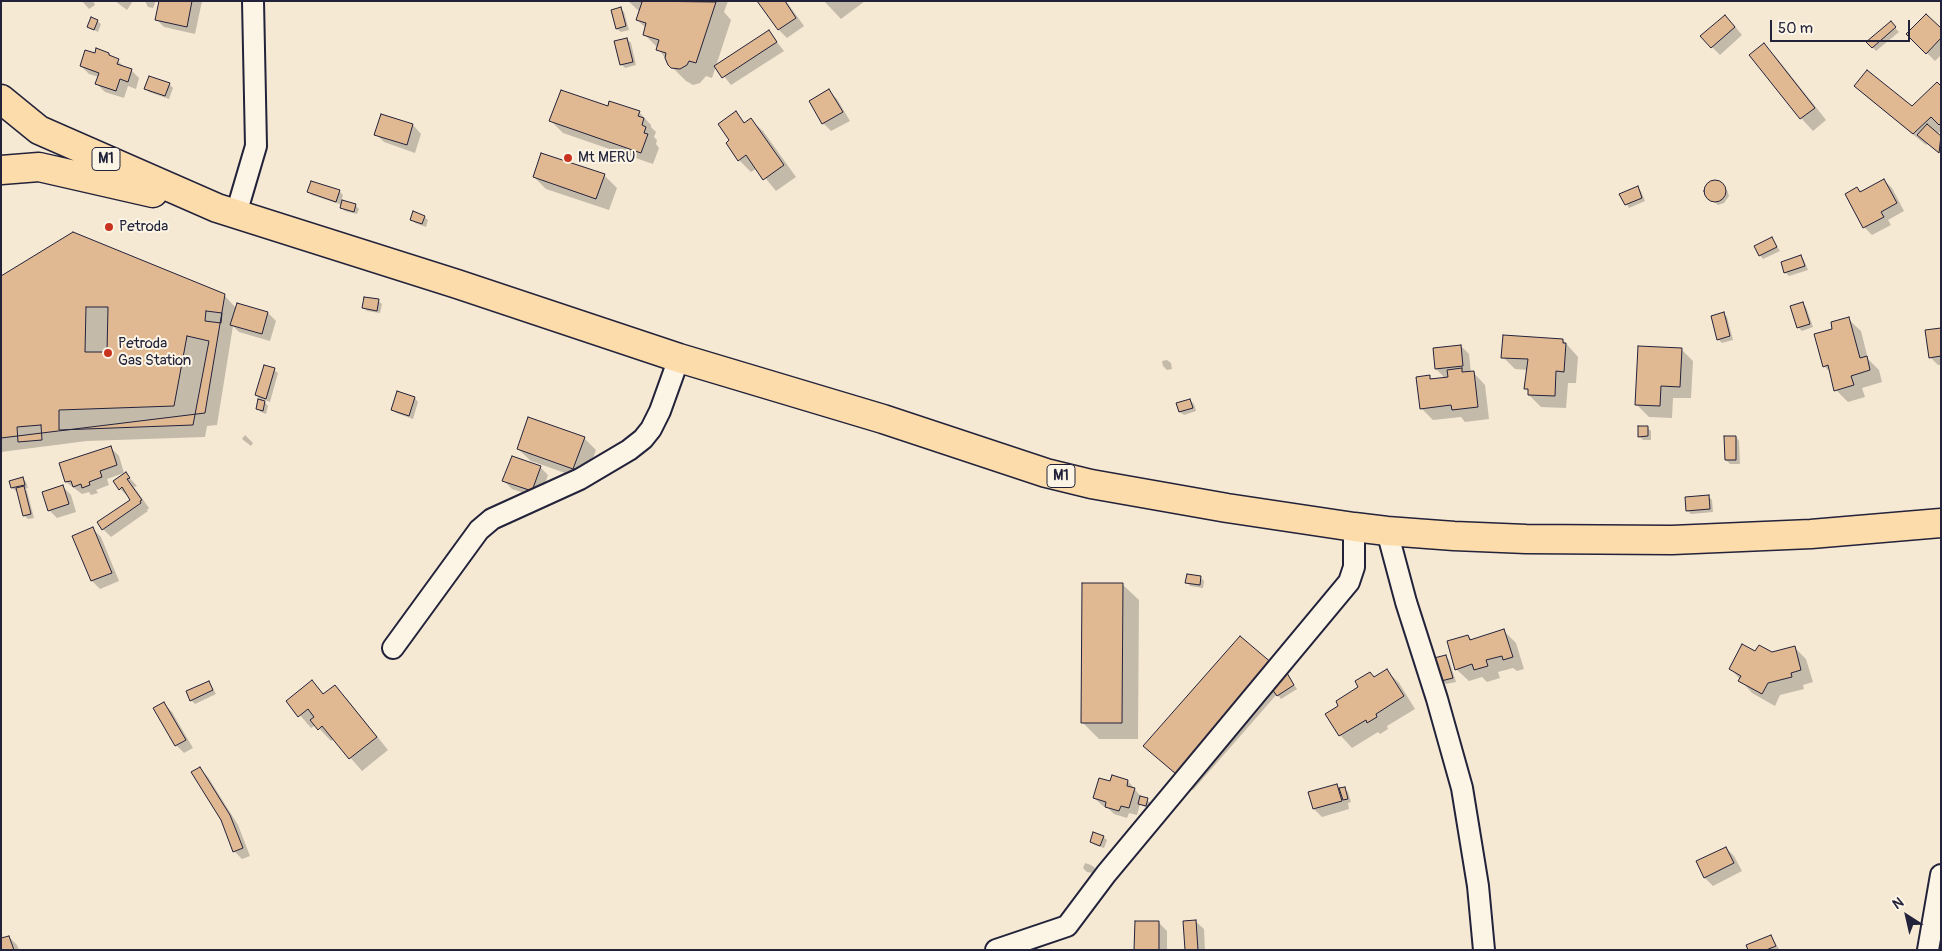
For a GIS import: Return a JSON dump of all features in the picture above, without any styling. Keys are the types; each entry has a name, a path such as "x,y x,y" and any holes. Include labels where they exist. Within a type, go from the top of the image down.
{"highway":[{"name":"M1","path":"1,99 39,130 227,211"},
{"name":"M1","path":"1,170 39,167 227,211 457,284 679,358 883,419 1046,473 1092,484 1227,508 1354,527 1387,531 1526,539 1672,540 1811,534 1941,523"}],"street":[{"path":"227,211 256,146 253,1"},
{"path":"392,648 479,530 492,519 580,479 629,450 643,439 660,410 679,358"},
{"path":"996,950 1067,926 1106,874 1349,582 1354,567 1354,527"},
{"path":"1387,531 1406,602 1437,699 1462,788 1478,886 1484,950"},
{"path":"1928,950 1941,874"}],"building":[{"path":"159,1 192,1 187,27 155,20"},
{"path":"638,1 716,2 696,63 689,61 687,65 680,69 671,68 668,65 665,58 666,53 656,50 659,40 643,35 646,23 636,20 642,2"},
{"path":"757,1 785,1 796,18 778,30"},
{"path":"621,7 626,26 616,29 611,10"},
{"path":"1926,14 1941,28 1941,38 1926,54 1906,34"},
{"path":"1725,15 1735,27 1711,48 1700,36"},
{"path":"91,17 98,20 94,30 87,27"},
{"path":"1891,21 1896,27 1872,48 1866,42"},
{"path":"769,30 777,42 722,78 714,66"},
{"path":"627,38 633,62 620,65 614,41"},
{"path":"1764,43 1815,108 1800,119 1749,55"},
{"path":"96,48 119,59 117,64 132,69 128,82 120,79 116,91 95,84 99,73 80,66 85,50 95,53"},
{"path":"1867,70 1912,106 1937,82 1941,86 1941,123 1939,125 1931,117 1913,134 1854,86"},
{"path":"149,76 170,83 165,96 144,89"},
{"path":"829,89 843,112 822,124 809,101"},
{"path":"561,90 608,106 609,101 640,111 638,116 644,118 642,125 646,127 644,133 648,134 641,153 549,121"},
{"path":"736,111 744,123 751,118 784,165 763,180 746,155 738,161 726,143 729,140 718,124"},
{"path":"381,114 413,124 407,145 374,135"},
{"path":"1927,124 1941,136 1939,153 1917,135"},
{"path":"541,153 605,174 596,199 533,177"},
{"path":"1884,179 1897,203 1881,212 1884,217 1863,228 1845,194 1857,187 1860,192"},
{"path":"1715,180 1725,187 1726,191 1719,201 1715,202 1705,195 1704,191 1711,181"},
{"path":"311,181 340,190 336,202 307,192"},
{"path":"1638,186 1642,198 1625,205 1619,194"},
{"path":"342,200 356,204 354,212 340,208"},
{"path":"413,211 425,216 422,224 410,220"},
{"name":"Petroda Gas Station","path":"73,232 225,294 205,413 1,438 1,276"},
{"path":"1772,237 1777,247 1759,256 1754,246"},
{"path":"1801,255 1805,266 1784,273 1781,262"},
{"path":"364,297 379,299 377,311 362,308"},
{"path":"1803,302 1810,324 1797,328 1790,306"},
{"path":"237,303 268,312 262,334 230,325"},
{"path":"86,307 108,307 107,352 85,352"},
{"path":"206,311 222,313 221,323 205,321"},
{"path":"1724,312 1730,336 1717,340 1711,316"},
{"path":"1849,317 1860,358 1867,356 1870,370 1851,376 1854,385 1834,391 1828,365 1823,367 1814,334 1832,329 1831,322"},
{"path":"1941,328 1941,356 1929,358 1925,330"},
{"path":"1503,335 1563,339 1563,343 1566,343 1564,372 1556,371 1555,396 1528,395 1528,389 1524,389 1528,359 1501,358"},
{"path":"187,336 209,341 193,425 59,430 59,410 174,406"},
{"path":"1461,345 1463,366 1435,369 1433,348"},
{"path":"1638,346 1682,348 1680,387 1661,386 1660,406 1635,405"},
{"path":"264,365 275,368 266,399 255,395"},
{"path":"1462,368 1462,372 1474,371 1478,407 1452,410 1451,405 1420,409 1416,377 1430,375 1430,379 1448,377 1447,370"},
{"path":"397,391 415,397 409,416 391,410"},
{"path":"258,399 265,401 263,411 256,409"},
{"path":"1190,399 1193,408 1179,412 1176,403"},
{"path":"528,417 585,437 573,469 517,449"},
{"path":"41,425 42,440 18,442 17,427"},
{"path":"1638,426 1648,426 1648,436 1638,437"},
{"path":"1724,436 1736,436 1736,460 1725,460"},
{"path":"111,446 117,465 100,471 102,477 89,482 90,485 82,488 81,484 73,487 71,481 65,482 59,463"},
{"path":"512,456 541,466 532,491 502,481"},
{"path":"126,472 130,478 127,479 142,500 140,501 141,503 102,530 97,522 130,500 122,487 119,490 113,481"},
{"path":"23,477 25,485 11,488 9,481"},
{"path":"63,485 69,504 48,511 42,492"},
{"path":"24,486 31,514 23,516 16,488"},
{"path":"1709,495 1710,509 1686,511 1685,497"},
{"path":"93,527 112,573 91,581 72,536"},
{"path":"1187,574 1201,576 1200,585 1185,583"},
{"path":"1082,583 1123,583 1122,723 1081,723"},
{"path":"1504,629 1513,657 1503,660 1502,656 1486,660 1488,666 1474,670 1472,664 1455,670 1447,641 1468,635 1470,640"},
{"path":"1240,636 1273,664 1176,774 1143,746"},
{"path":"1742,644 1755,651 1759,645 1772,652 1795,646 1801,670 1791,673 1792,677 1768,683 1762,694 1738,681 1741,676 1729,669"},
{"path":"1446,655 1453,678 1441,681 1434,658"},
{"path":"1387,669 1404,696 1376,714 1377,717 1367,723 1366,720 1339,736 1325,714 1338,706 1336,701 1358,687 1355,681 1370,672 1374,677"},
{"path":"1287,673 1294,685 1277,696 1269,685"},
{"path":"312,680 323,694 335,685 377,737 349,759 322,726 318,730 310,720 314,717 308,709 298,717 286,701"},
{"path":"209,681 213,690 190,701 186,691"},
{"path":"164,702 186,740 175,746 153,708"},
{"path":"200,767 230,815 243,848 233,852 221,820 191,772"},
{"path":"1112,775 1128,780 1127,786 1135,788 1129,808 1121,806 1119,811 1105,807 1106,802 1093,798 1099,778 1110,781"},
{"path":"1337,784 1342,801 1313,809 1308,792"},
{"path":"1345,787 1348,799 1343,800 1339,788"},
{"path":"1140,796 1148,798 1146,806 1138,804"},
{"path":"1093,832 1104,836 1100,846 1090,842"},
{"path":"1726,847 1734,863 1704,878 1696,861"},
{"path":"1196,920 1198,950 1185,950 1183,921"},
{"path":"1135,921 1159,921 1159,950 1134,950"},
{"path":"1771,935 1776,946 1766,950 1748,950 1746,945"},
{"path":"9,936 14,950 1,950 1,938"}],"place":[{"name":"Mt MERU","path":"568,158"},
{"name":"Petroda","path":"109,227"},
{"name":"Petroda Gas Station","path":"108,353"}]}
